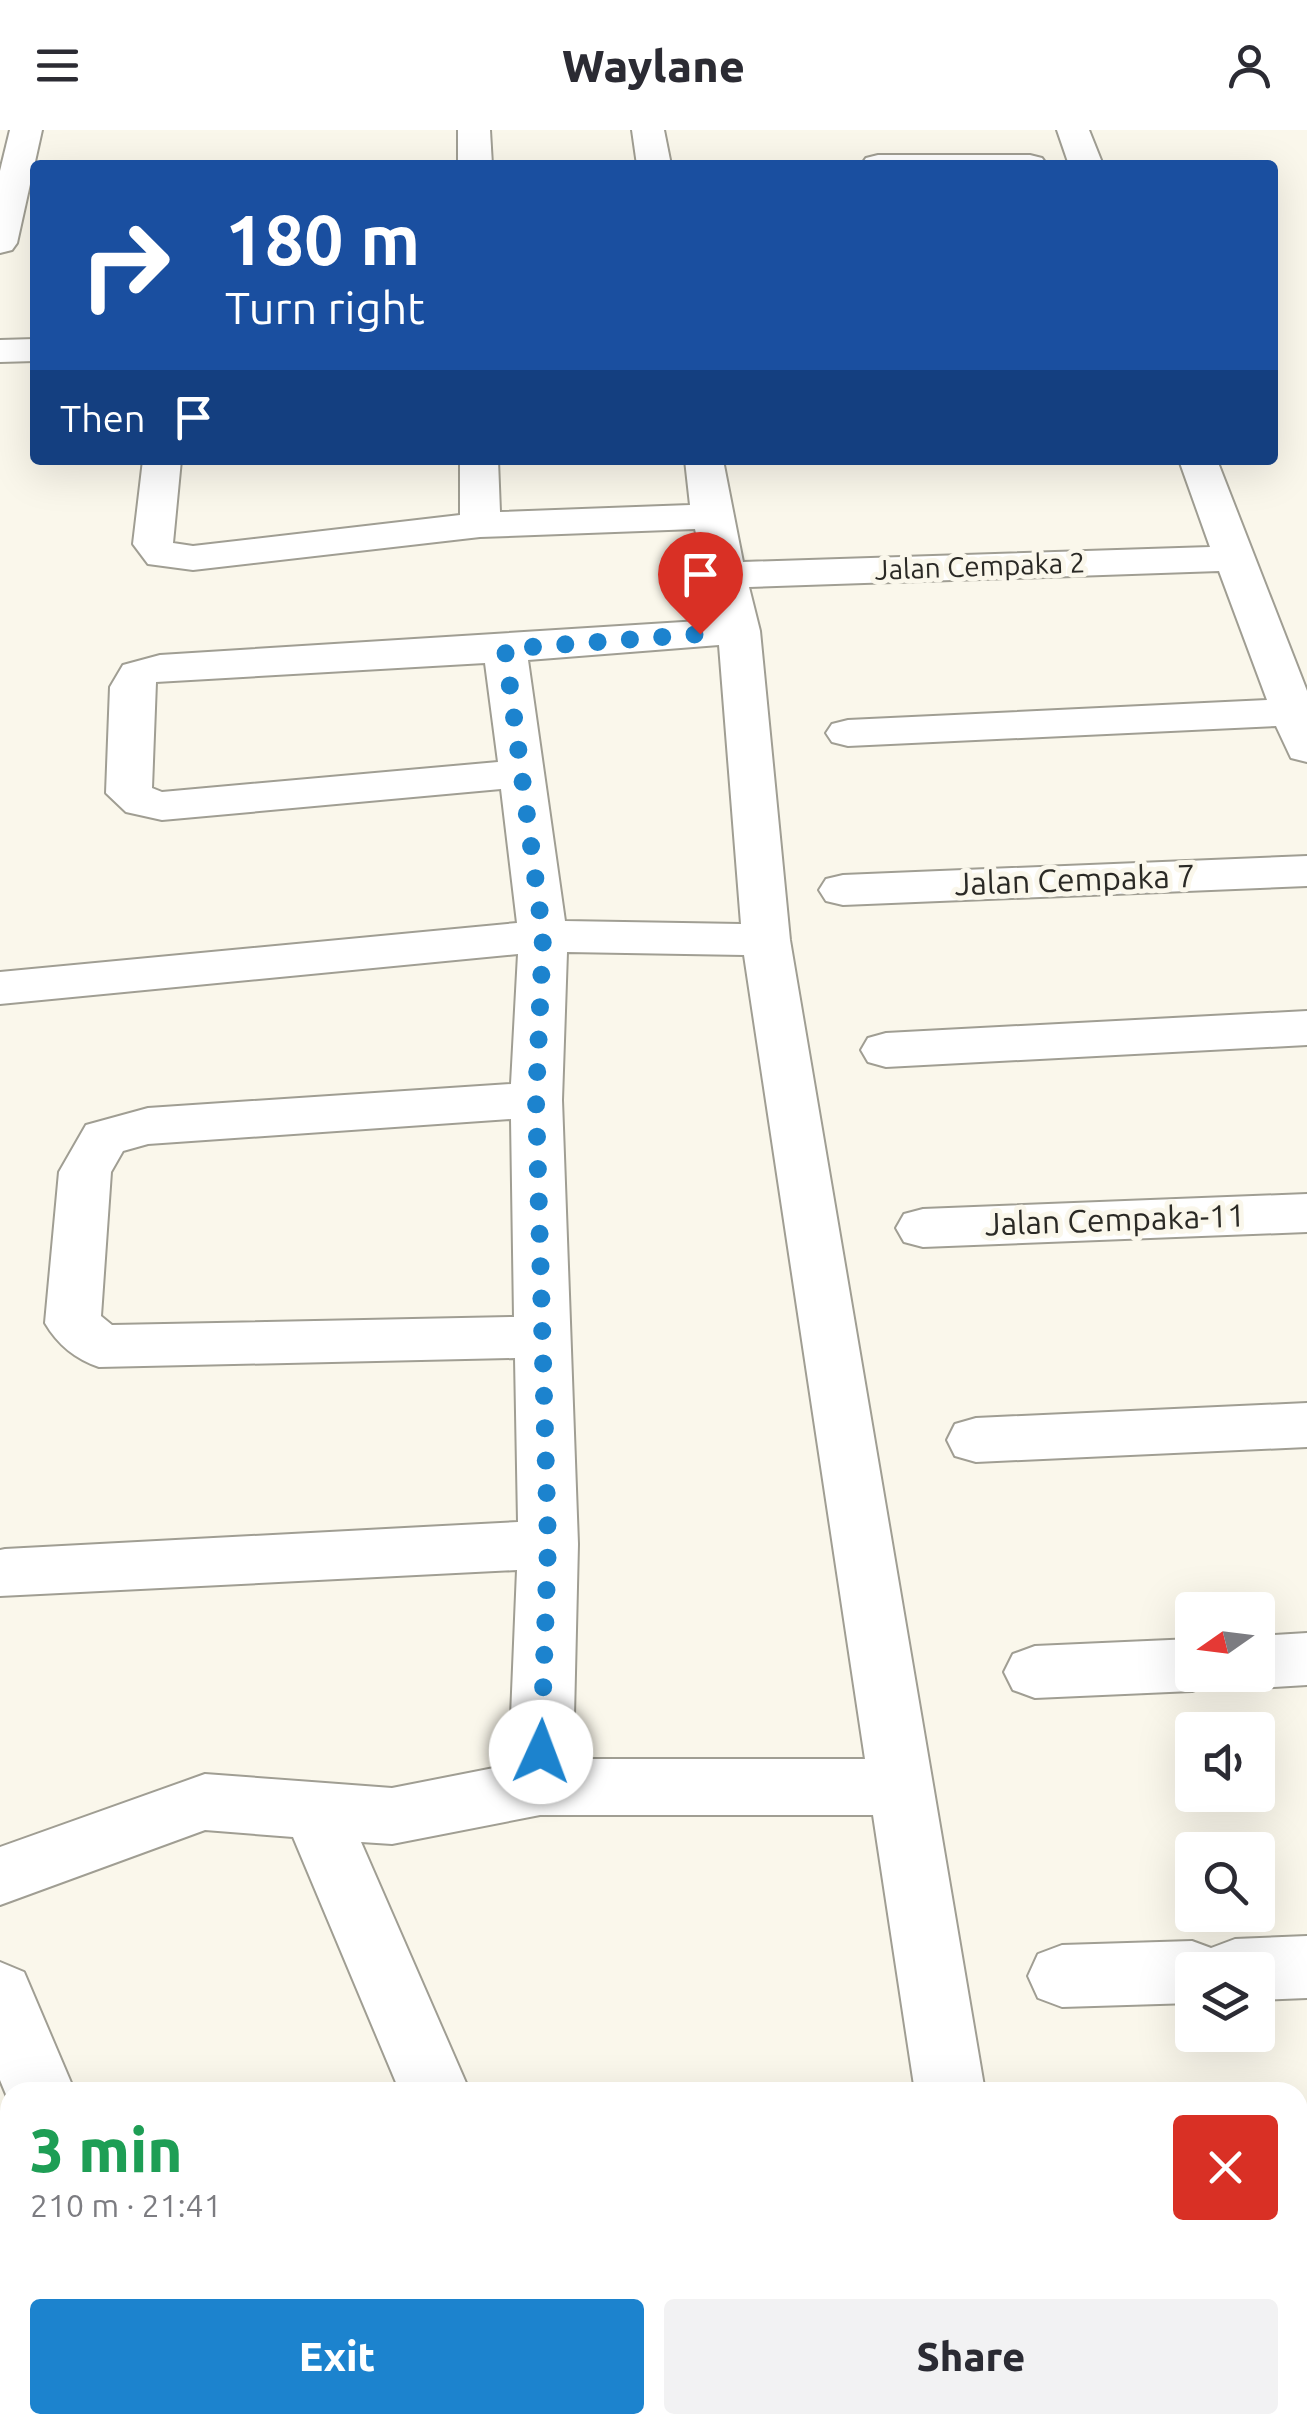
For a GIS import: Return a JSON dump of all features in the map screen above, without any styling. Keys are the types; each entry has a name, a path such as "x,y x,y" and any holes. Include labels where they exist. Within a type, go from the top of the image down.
{"street":[{"path":"0,243 26,130"},
{"path":"474,130 475,160"},
{"path":"648,130 653,160"},
{"path":"1073,130 1084,160"},
{"path":"0,351 30,350"},
{"path":"161,465 153,544 162,556 193,558 480,524 712,516"},
{"path":"479,465 480,524"},
{"path":"705,465 724,575 739,630 766,940 948,2082"},
{"path":"848,733 1300,730 1279,644 1235,558 1200,465"},
{"name":"Jalan Cempaka 2","path":"724,575 1235,558"},
{"path":"1279,644 1307,620"},
{"path":"520,774 162,806 142,802 128,793 132,687 138,674 160,668 505,649 739,630"},
{"path":"505,649 543,936 536,1100 548,1544 540,1787"},
{"name":"Jalan Cempaka 7","path":"843,890 1307,871"},
{"path":"0,988 543,936 766,940"},
{"path":"886,1050 1307,1028"},
{"path":"536,1100 148,1126 104,1138 85,1172 73,1323 99,1346 543,1338"},
{"name":"Jalan Cempaka-11","path":"923,1228 1307,1213"},
{"path":"976,1440 1307,1425"},
{"path":"4,1573 548,1544"},
{"path":"1275,1661 1307,1659"},
{"path":"1035,1672 1175,1666"},
{"path":"0,1876 206,1802 392,1816 540,1787 902,1787"},
{"path":"315,1811 430,2082"},
{"path":"1275,1968 1307,1967"},
{"path":"1062,1976 1175,1973"},
{"path":"0,1994 36,2082"}],"route":[{"path":"541,1752 548,1544 536,1100 543,936 505,649 700,634"}]}
